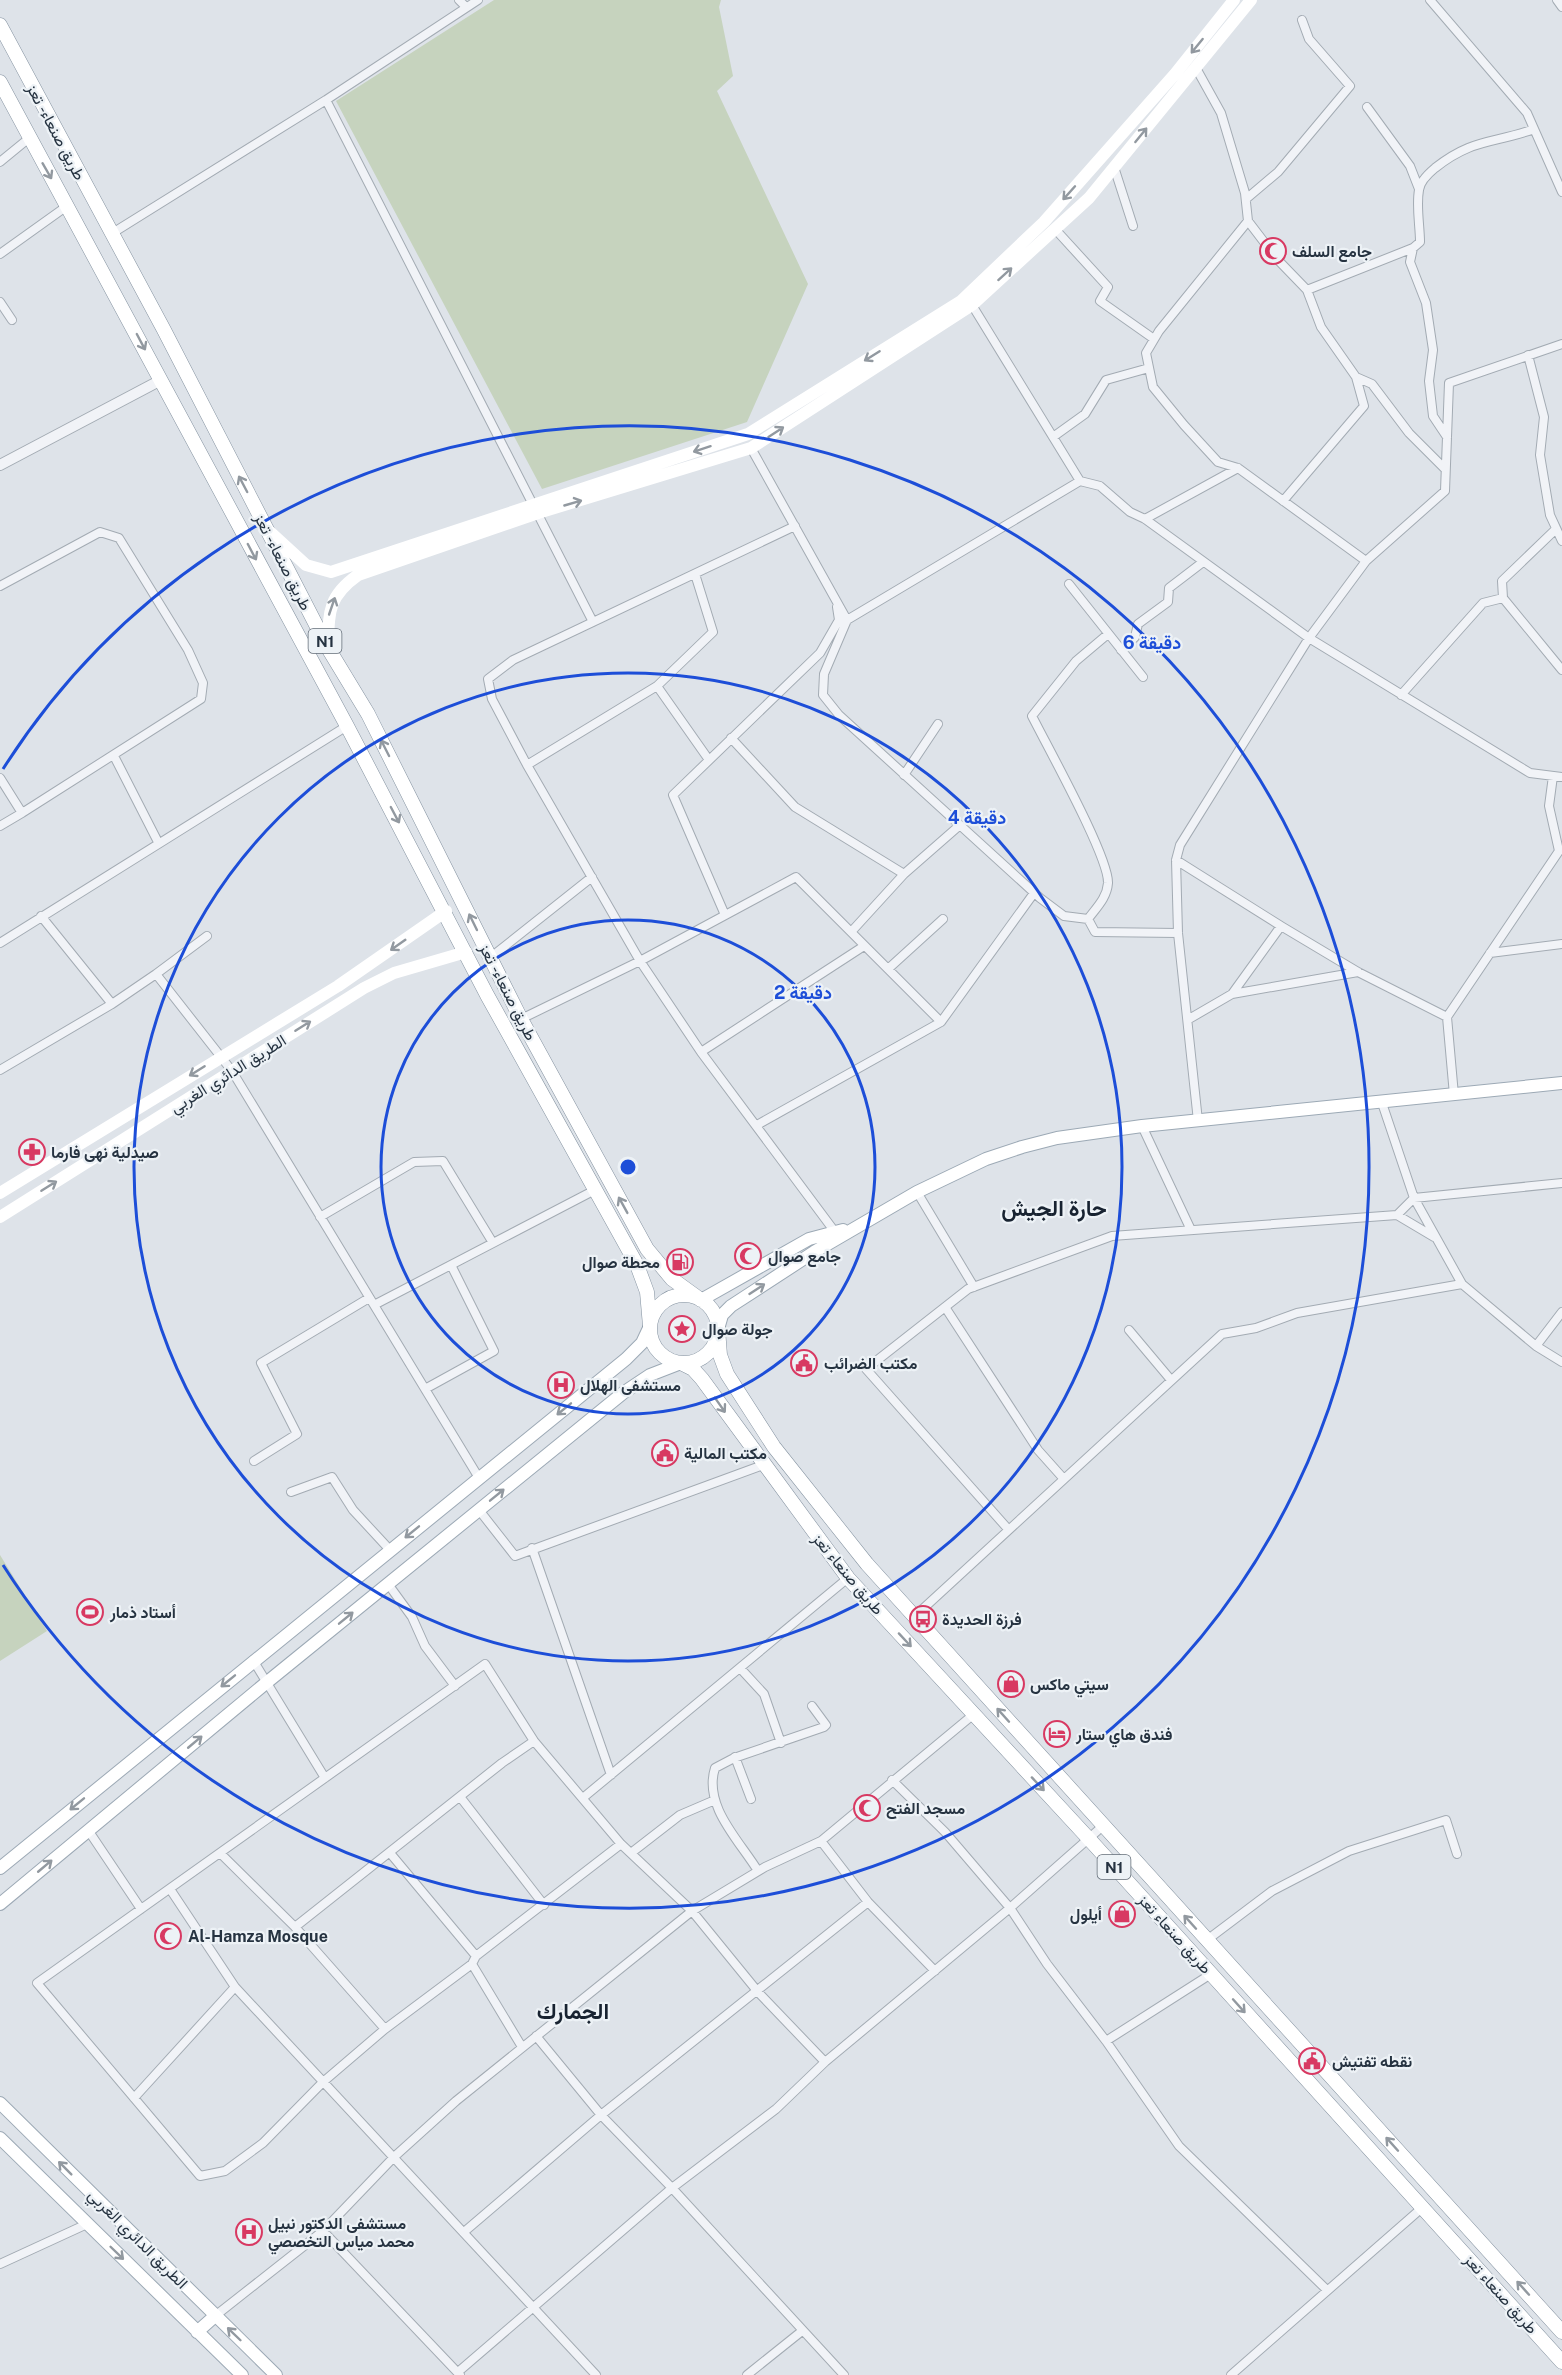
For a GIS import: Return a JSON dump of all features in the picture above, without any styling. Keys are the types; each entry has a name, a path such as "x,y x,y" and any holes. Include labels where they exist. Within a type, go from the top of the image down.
{"highway":[{"name":"طريق صنعاء - تعز","path":"0,25 164,330 328,648 368,714 521,1019 652,1257 672,1279 701,1300"},
{"name":"طريق صنعاء - تعز","path":"0,82 28,139 67,206 446,911 488,996 593,1191 637,1265 647,1292 650,1326"},
{"path":"488,996 504,987"},
{"path":"679,1296 701,1300 716,1318 718,1329 711,1350 702,1358 681,1363 670,1360 654,1347 650,1326 660,1306 669,1299 679,1296"},
{"name":"طريق صنعاء تعز","path":"718,1329 720,1355 727,1374 774,1448 867,1564 1562,2332"},
{"name":"طريق صنعاء تعز","path":"681,1363 693,1369 702,1379 848,1578 1090,1840 1562,2362"}],"main road":[{"path":"328,648 329,607 342,586 358,575 535,508 748,434 961,301 1044,222 1175,74 1234,0"},
{"path":"266,528 306,565 331,572 535,508 751,448 972,305 1089,198 1251,0"},
{"name":"الطريق الدائري الغربي","path":"0,1193 338,987 446,911"},
{"name":"الطريق الدائري الغربي","path":"0,1217 363,988 394,973 466,952"},
{"path":"718,1329 722,1315 731,1306 859,1226 916,1192 966,1168 1022,1147 1078,1135 1142,1126 1562,1083"},
{"path":"701,1300 809,1239 859,1226"},
{"path":"0,1868 626,1359 642,1343 650,1326"},
{"path":"0,1904 266,1683 623,1393 650,1376 681,1363"},
{"name":"الطريق الدائري الغربي","path":"0,2103 276,2375"},
{"name":"الطريق الدائري الغربي","path":"0,2138 242,2375"},
{"path":"197,2332 215,2316"}],"street":[{"path":"459,0 466,7"},
{"path":"111,234 326,100 478,0"},
{"path":"1430,0 1527,113 1562,192"},
{"path":"1557,0 1562,8"},
{"path":"1246,199 1278,172 1350,86 1309,39 1302,20"},
{"path":"1196,68 1221,113 1246,199 1248,221 1277,259 1307,290 1322,327 1356,377 1364,406 1283,501"},
{"path":"326,100 593,622"},
{"path":"1307,290 1413,248 1420,242 1419,189 1410,166 1366,107"},
{"path":"1419,189 1427,174 1462,150 1493,139 1507,139 1534,129"},
{"path":"0,162 28,139"},
{"path":"1114,167 1133,226"},
{"path":"0,254 67,206"},
{"path":"1248,221 1154,339 1146,353 1153,387 1218,462 1238,468 1366,561"},
{"path":"1055,229 1108,287 1100,301 1154,339"},
{"path":"1413,248 1410,262 1426,303 1433,351 1429,381 1433,416 1447,436"},
{"path":"0,302 12,320"},
{"path":"972,305 1080,481 1100,486 1130,512 1144,519 1309,638 1530,773 1557,776 1549,806 1559,850 1447,1017 1454,1095"},
{"path":"1198,1121 1189,1019 1178,933 1176,860 1180,845 1309,638 1366,561 1445,491 1449,383 1562,344"},
{"path":"1528,356 1544,417 1540,455 1550,515 1562,541"},
{"path":"1053,437 1085,414 1106,380 1149,368"},
{"path":"1356,377 1372,384 1409,433 1445,469"},
{"path":"0,465 161,380"},
{"path":"751,448 847,620"},
{"path":"1144,519 1238,468"},
{"path":"1080,481 847,620 824,674 823,695 839,716 1034,893 1064,916 1088,919"},
{"path":"795,526 513,660 488,679 492,699 527,765 640,961 701,1052 835,1232"},
{"path":"1556,529 1502,581 1503,598 1562,670"},
{"path":"0,586 100,532 119,538 188,650 204,683 201,699 114,756 0,825"},
{"path":"1121,650 1135,637 1138,624 1168,602 1169,588 1203,562"},
{"path":"527,765 657,686 713,632 695,574"},
{"path":"1069,584 1143,677"},
{"path":"1401,694 1483,603 1503,598"},
{"path":"725,915 673,795 820,653 838,620 837,601"},
{"path":"1088,919 1105,897 1108,883 1106,870 1097,846 1032,716 1076,661 1108,634"},
{"path":"657,686 708,760"},
{"path":"904,775 938,724"},
{"path":"0,943 158,842 347,726"},
{"path":"731,738 795,807 904,874"},
{"path":"114,756 158,842"},
{"path":"0,778 22,813"},
{"path":"851,932 904,874 960,825"},
{"path":"1176,860 1358,972 1447,1017"},
{"path":"490,958 592,877"},
{"path":"521,1019 640,961 796,877 940,1022"},
{"path":"757,1125 940,1022 1034,893"},
{"path":"41,916 112,1004"},
{"path":"888,969 943,919"},
{"path":"1088,919 1095,932 1178,933"},
{"path":"1232,994 1281,926"},
{"path":"0,1070 112,1004 207,936"},
{"path":"1490,953 1562,944"},
{"path":"701,1052 864,946"},
{"path":"1189,1019 1232,994 1358,972"},
{"path":"156,974 232,1071 479,1478"},
{"path":"1382,1103 1414,1198 1462,1284 1536,1346 1562,1362"},
{"path":"1142,1126 1191,1230"},
{"path":"320,1217 414,1162 443,1161 493,1243"},
{"path":"1397,1215 1414,1198 1562,1184"},
{"path":"254,1461 297,1434 261,1364 371,1302 451,1265 593,1191"},
{"path":"916,1192 974,1287"},
{"path":"1008,1529 866,1369 974,1287 1112,1236 1397,1215 1434,1237"},
{"path":"424,1389 494,1351 451,1265"},
{"path":"914,1617 1222,1334 1256,1328 1297,1313 1462,1284"},
{"path":"945,1307 1038,1450 1063,1478"},
{"path":"1536,1346 1562,1312"},
{"path":"1129,1330 1171,1380"},
{"path":"479,1510 515,1556 763,1465"},
{"path":"291,1492 332,1477 353,1510 390,1550"},
{"path":"532,1548 611,1775"},
{"path":"584,1797 848,1578"},
{"path":"388,1584 412,1617 425,1646 454,1686"},
{"path":"253,1660 325,1778"},
{"path":"621,1844 385,2029 323,2082 263,2143 225,2170 200,2176 37,1983 486,1664 534,1741 584,1797 621,1844 692,1911 758,1992 825,2062"},
{"path":"740,1668 764,1694 781,1743"},
{"path":"758,1871 729,1829 715,1800 711,1782 715,1767 735,1757 781,1743 826,1725 812,1706"},
{"path":"215,2316 322,2231 394,2157 522,2047 692,1911 758,1871 821,1840 974,1714"},
{"path":"295,1927 461,1798 502,1763 534,1741"},
{"path":"735,1757 751,1799"},
{"path":"892,1780 945,1832 1010,1908 1047,1964 1106,2041 1179,2146 1327,2290"},
{"path":"461,1798 544,1905"},
{"path":"631,1853 680,1815 715,1800"},
{"path":"1207,1940 1272,1891 1349,1851 1446,1820 1457,1854"},
{"path":"322,2231 459,2373 672,2188 776,2109 825,2062 1010,1908 1090,1840 1104,1825"},
{"path":"88,1830 141,1909"},
{"path":"821,1840 868,1902 935,1971"},
{"path":"220,1853 295,1927 385,2029"},
{"path":"390,1853 474,1960 522,2047"},
{"path":"170,1889 235,1987 596,2375"},
{"path":"464,2232 601,2115 868,1902"},
{"path":"1106,2041 1211,1974"},
{"path":"134,2098 235,1987"},
{"path":"536,2036 601,2115 672,2188 844,2375"},
{"path":"1231,2375 1424,2207"},
{"path":"0,2264 87,2224"},
{"path":"747,2375 802,2331"}],"green space":[{"path":"494,0 721,0 719,7 733,76 717,91 808,284 747,422 542,489 336,101"},
{"path":"0,1555 47,1631 0,1661"}],"place":[{"name":"جامع السلف","path":"1273,251"},
{"name":"صيدلية نهى فارما","path":"32,1152"},
{"name":"جامع صوال","path":"748,1256"},
{"name":"محطة صوال","path":"680,1262"},
{"name":"جولة صوال","path":"682,1329"},
{"name":"مكتب الضرائب","path":"804,1363"},
{"name":"مستشفى الهلال","path":"561,1385"},
{"name":"مكتب المالية","path":"665,1453"},
{"name":"أستاد ذمار","path":"90,1612"},
{"name":"فرزة الحديدة","path":"923,1619"},
{"name":"سيتي ماكس","path":"1011,1684"},
{"name":"فندق هاي ستار","path":"1057,1734"},
{"name":"مسجد الفتح","path":"867,1808"},
{"name":"أيلول","path":"1122,1914"},
{"name":"Al-Hamza Mosque","path":"168,1936"},
{"name":"نقطه تفتيش","path":"1312,2061"},
{"name":"مستشفى الدكتور نبيل محمد مياس التخصصي","path":"249,2232"}],"district":[{"name":"حارة الجيش","path":"1054,1208"},
{"name":"الجمارك","path":"573,2011"}]}
